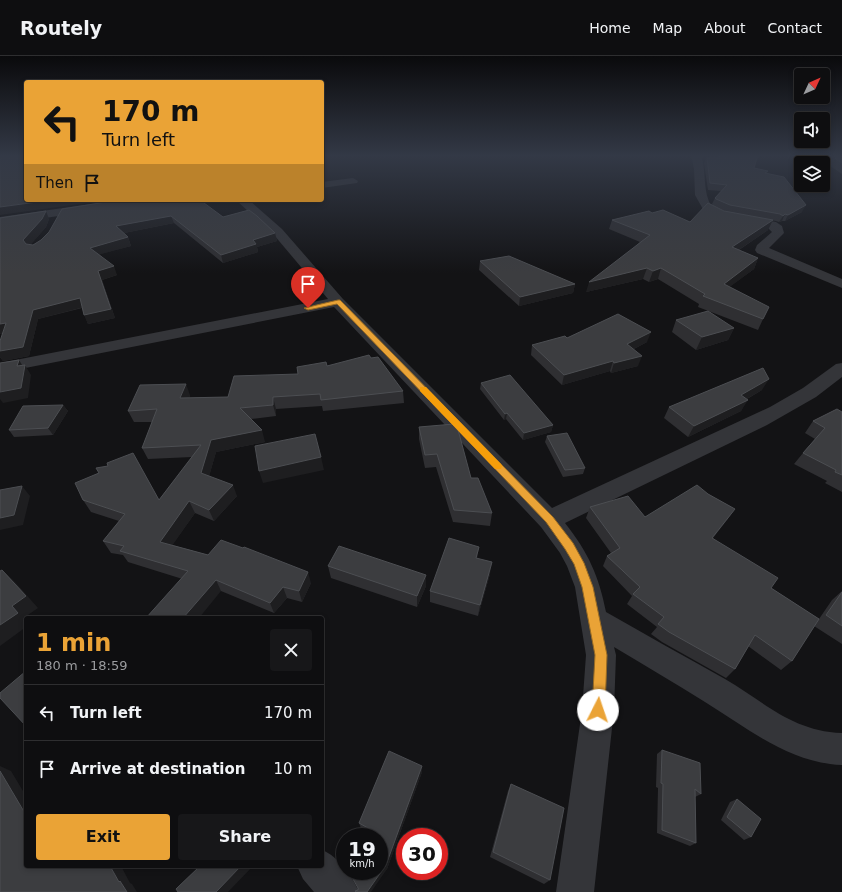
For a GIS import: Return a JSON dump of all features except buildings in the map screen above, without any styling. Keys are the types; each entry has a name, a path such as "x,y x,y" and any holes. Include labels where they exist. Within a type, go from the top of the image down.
{"street":[{"path":"701,194 708,209 724,216 772,224 778,229 778,233 764,245 762,250 842,284"},
{"path":"0,221 128,202"},
{"path":"248,202 278,232 338,302 550,520 569,546 579,563 588,587 601,655 598,710 575,892"},
{"path":"55,225 61,212"},
{"path":"0,368 338,302"},
{"path":"550,520 792,405 815,390 842,368"},
{"path":"595,620 736,703 767,724 790,736 813,745 835,750 842,749"},
{"path":"318,868 340,892"}],"slow traffic":[{"path":"423,389 498,466"}],"route":[{"path":"308,308 338,302 550,520 569,546 579,563 588,587 597,631 601,655 598,710"}]}
